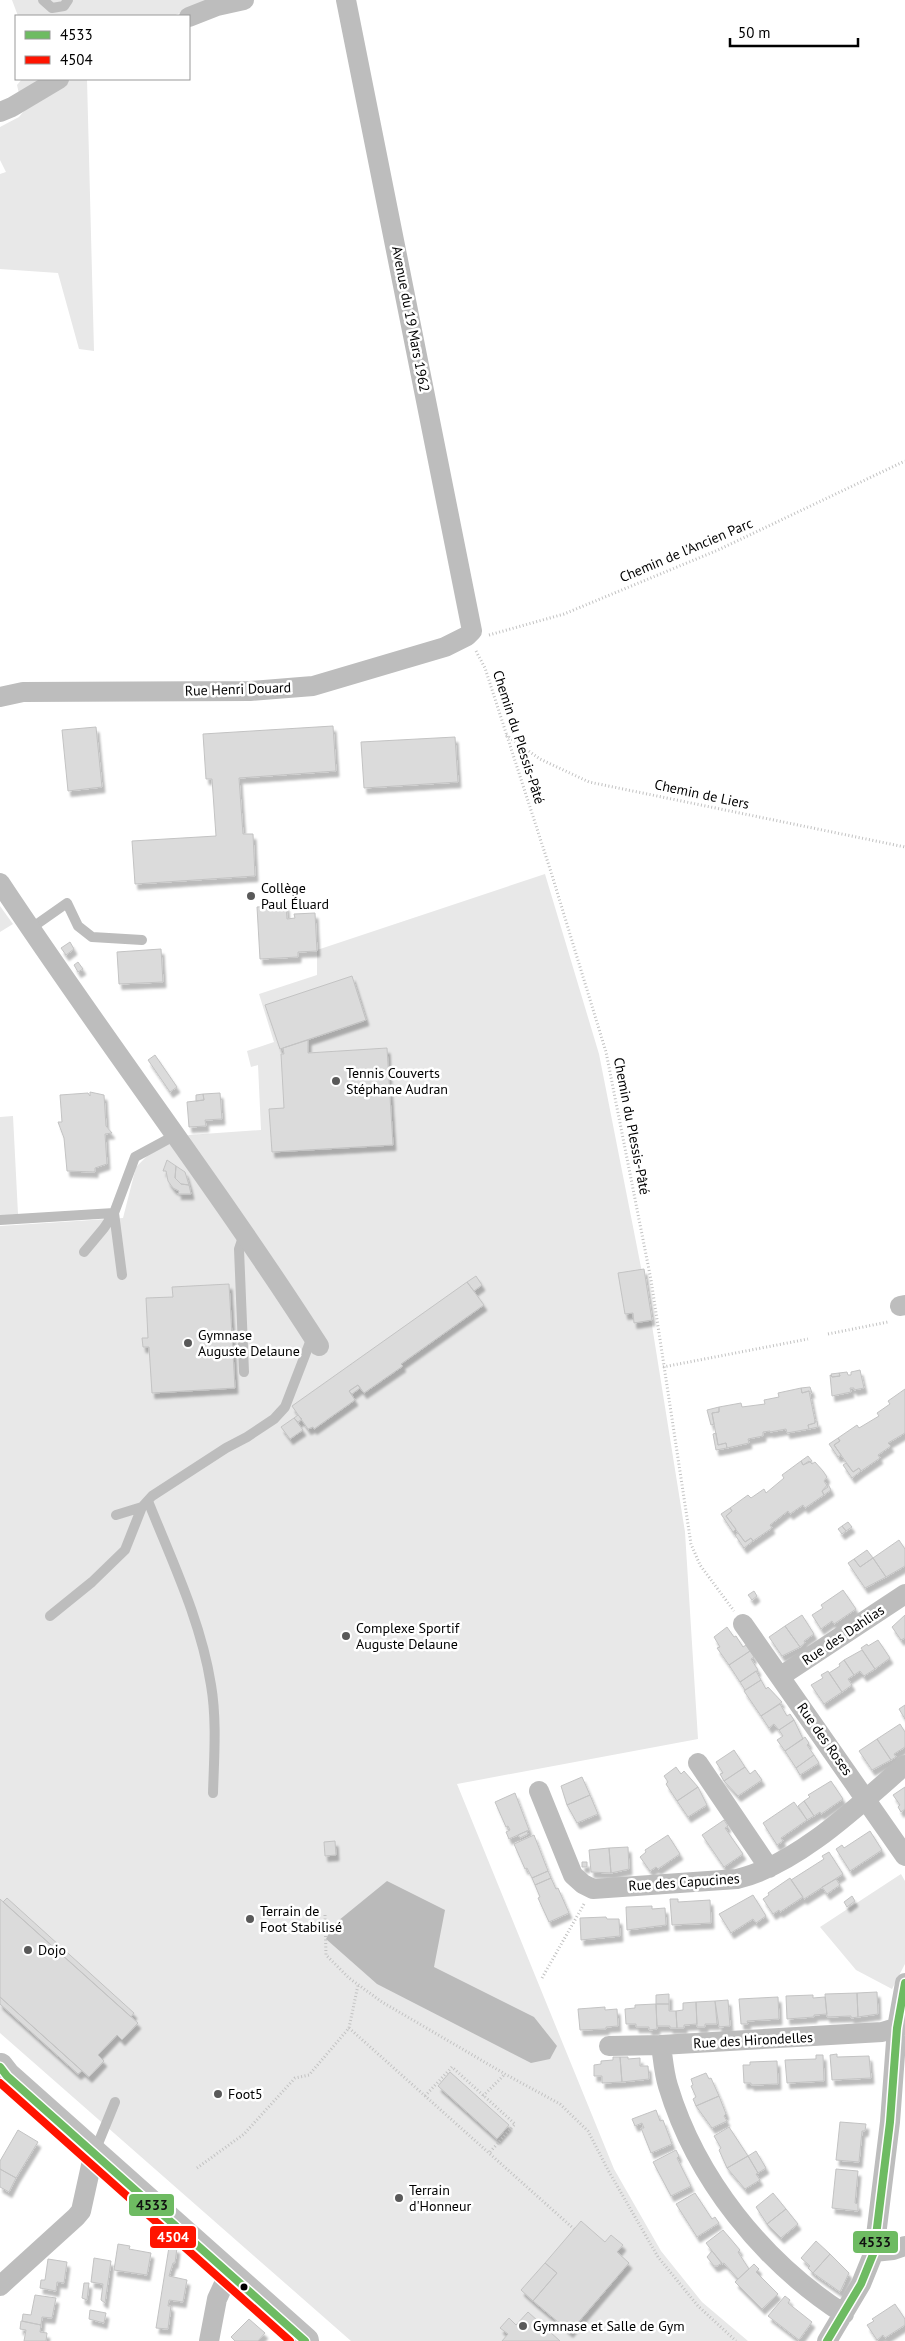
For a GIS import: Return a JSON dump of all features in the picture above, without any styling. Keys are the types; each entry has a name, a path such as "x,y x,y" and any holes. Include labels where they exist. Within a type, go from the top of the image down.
{"street":[{"path":"190,17 217,6 244,0"},
{"name":"Avenue du 19 Mars 1962","path":"346,0 470,617 472,631 468,636"},
{"path":"1,108 57,80"},
{"name":"Rue Henri Douard","path":"0,697 23,692 250,691 313,686 445,647 468,636"},
{"path":"0,883 68,986 244,1234 316,1341"},
{"name":"Rue des Dahlias","path":"781,1676 905,1594"},
{"name":"Rue des Roses","path":"743,1624 867,1798 905,1856"},
{"path":"698,1763 769,1868"},
{"name":"Rue des Capucines","path":"592,1888 737,1879 751,1876 769,1868 826,1831 905,1765"},
{"path":"539,1791 573,1875 583,1884 592,1888"},
{"path":"827,2341 861,2284 874,2252 905,1984"},
{"name":"Rue des Hirondelles","path":"609,2046 661,2045 882,2032 901,2026"},
{"path":"661,2045 668,2086 687,2134 709,2175 739,2221 777,2261 830,2306 844,2314"},
{"path":"2,2072 306,2341"},
{"path":"0,2286 76,2218 80,2211 94,2152"},
{"path":"874,2252 893,2250 905,2246"},
{"path":"209,2341 217,2298 229,2273"}],"lane":[{"path":"43,0 52,8 64,6 68,0"},
{"path":"30,929 67,903 78,926 92,937 142,940"},
{"path":"84,1252 104,1228 114,1212 135,1157 174,1136"},
{"path":"0,1220 114,1212"},
{"path":"114,1212 122,1275"},
{"path":"244,1234 238,1249 244,1372"},
{"path":"116,1515 145,1504 226,1448 247,1437 274,1418 285,1407 316,1341"},
{"path":"50,1616 92,1582 125,1550 145,1504"},
{"path":"145,1504 192,1611 212,1686 213,1793"},
{"path":"94,2152 115,2102"}],"path":[{"name":"Chemin de l'Ancien Parc","path":"468,636 511,630 573,610 718,550 905,461"},
{"name":"Chemin du Plessis-Pâté","path":"468,636 485,668 551,872 606,1052 651,1280 691,1544 700,1565 743,1624"},
{"name":"Chemin de Liers","path":"506,735 540,760 590,782 905,847"},
{"path":"828,1334 898,1311"},
{"path":"663,1367 808,1339"},
{"path":"542,1978 592,1888"},
{"path":"325,1915 326,1955 358,1985 382,2002 560,2104 588,2131 658,2257 698,2306 736,2341"},
{"path":"197,2168 244,2134 295,2078 309,2075 349,2028 358,1985"},
{"path":"349,2028 574,2229"},
{"path":"425,2096 452,2067 515,2124 490,2152"},
{"path":"484,2096 505,2074"}],"shaded area":[{"path":"12,0 211,0 175,15 18,15"},
{"path":"21,80 56,80 60,83 67,80 87,80 94,351 79,349 58,273 0,269 0,174 6,172 0,160 0,127 19,117 28,106 20,98 17,85"},
{"name":"Complexe Sportif Auguste Delaune","path":"545,874 599,1054 650,1313 685,1532 698,1739 457,1784 614,2169 661,2251 702,2302 748,2341 351,2341 0,2033 0,1226 123,1218 136,1167 149,1154 189,1135 261,1130 258,1065 251,1067 247,1051 274,1042 259,994 317,975 317,950"},
{"path":"0,906 13,924 0,932"},
{"path":"13,1116 18,1214 0,1216 0,1117"},
{"path":"901,1874 905,1881 905,1964 892,1989 856,1970 820,1927"},
{"path":"387,1881 445,1910 434,1967 534,2017 557,2046 550,2059 531,2063 377,1984 326,1939 333,1925"}],"building":[{"path":"333,726 336,771 239,778 243,834 253,834 255,876 135,884 132,841 216,836 212,779 206,779 203,734"},
{"path":"96,727 102,787 68,791 62,730"},
{"path":"455,737 458,782 364,788 361,742"},
{"path":"286,905 287,919 295,918 294,914 315,913 317,951 298,952 298,957 260,959 257,907"},
{"path":"70,942 74,949 66,955 61,948"},
{"path":"161,949 163,982 119,984 117,952"},
{"path":"78,962 83,969 78,972 74,965"},
{"path":"352,976 366,1020 280,1049 265,1005"},
{"name":"Tennis Couverts Stéphane Audran","path":"308,1040 308,1053 387,1048 393,1145 272,1152 269,1109 284,1108 281,1054 284,1054 283,1048"},
{"path":"155,1055 177,1087 170,1092 148,1060"},
{"path":"90,1092 104,1095 106,1126 112,1133 105,1134 107,1164 95,1168 95,1172 67,1171 64,1138 58,1122 62,1122 60,1095 88,1093 90,1096"},
{"path":"220,1093 222,1119 205,1120 206,1126 189,1127 187,1102 204,1100 203,1094"},
{"path":"203,1094 204,1100 196,1101 196,1095"},
{"path":"167,1160 176,1166 175,1178 181,1184 189,1185 191,1194 178,1194 179,1191 173,1188 168,1181 166,1171 163,1171"},
{"path":"176,1166 185,1172 189,1185 181,1184 175,1178"},
{"path":"644,1269 652,1320 634,1323 633,1313 625,1314 618,1273"},
{"path":"476,1276 482,1285 474,1291 467,1282"},
{"path":"467,1282 484,1305 401,1364 403,1366 364,1393 358,1385 349,1391 355,1400 314,1429 313,1427 308,1429 292,1406"},
{"name":"Gymnase Auguste Delaune","path":"229,1284 235,1388 152,1393 149,1347 143,1347 142,1338 148,1338 146,1298 173,1297 172,1287"},
{"path":"860,1370 864,1388 854,1390 854,1388 850,1388 851,1392 832,1396 830,1375 832,1377 840,1376 839,1373 847,1372 848,1375 851,1375 851,1372"},
{"path":"839,1373 840,1376 832,1377 831,1374"},
{"path":"358,1385 360,1388 352,1394 349,1391"},
{"path":"810,1387 812,1393 809,1391 802,1393 801,1388"},
{"path":"801,1388 802,1393 809,1391 815,1421 815,1423 808,1425 809,1429 787,1433 786,1429 763,1432 763,1436 748,1439 749,1443 727,1448 726,1443 718,1445 712,1413 719,1412 719,1407 741,1403 742,1407 765,1404 764,1400 779,1397 778,1393"},
{"path":"905,1389 905,1433 888,1443 891,1446 878,1455 880,1458 861,1471 859,1468 853,1472 834,1445 840,1441 838,1438 857,1425 859,1428 879,1416 877,1413 890,1404 888,1401"},
{"path":"719,1407 719,1412 712,1413 714,1424 711,1425 707,1410"},
{"path":"298,1415 302,1419 298,1422 294,1418"},
{"path":"294,1418 303,1430 290,1439 281,1427"},
{"path":"817,1421 818,1427 809,1429 808,1425 815,1423"},
{"path":"716,1433 718,1445 726,1443 727,1448 716,1450 713,1434"},
{"path":"838,1438 840,1441 834,1445 841,1455 838,1457 829,1444"},
{"path":"808,1456 812,1461 803,1465 801,1461"},
{"path":"801,1461 803,1465 809,1461 812,1464 815,1462 823,1471 827,1477 824,1481 828,1487 822,1491 824,1495 805,1508 803,1505 790,1514 788,1511 770,1525 772,1528 753,1541 751,1538 745,1542 726,1516 732,1511 730,1508 748,1495 751,1498 764,1489 766,1493 784,1478 782,1475"},
{"path":"846,1463 853,1472 859,1468 861,1471 852,1478 843,1465"},
{"path":"828,1484 831,1490 824,1495 822,1491"},
{"path":"730,1508 732,1511 726,1516 736,1529 733,1532 721,1514"},
{"path":"848,1522 852,1527 846,1531 842,1526"},
{"path":"842,1526 846,1531 842,1534 838,1529"},
{"path":"738,1533 745,1542 751,1538 753,1541 744,1548 735,1535"},
{"path":"899,1540 905,1549 905,1566 886,1577 873,1558"},
{"path":"867,1550 873,1558 860,1567 854,1559"},
{"path":"873,1558 886,1577 865,1588 848,1563 854,1559 860,1567"},
{"path":"843,1590 856,1609 834,1624 832,1621 821,1629 812,1615 823,1608 821,1605"},
{"path":"754,1591 757,1596 752,1600 748,1595"},
{"path":"802,1615 814,1634 804,1641 805,1643 800,1647 785,1626"},
{"path":"905,1615 905,1638 901,1640 892,1627"},
{"path":"785,1626 800,1647 782,1656 769,1637"},
{"path":"727,1627 743,1647 746,1645 750,1651 729,1665 717,1648 720,1647 714,1637"},
{"path":"878,1640 890,1658 875,1669 861,1648"},
{"path":"862,1650 875,1669 864,1676 860,1671 854,1675 844,1660"},
{"path":"750,1651 754,1657 751,1659 758,1670 740,1682 729,1665"},
{"path":"844,1660 854,1675 848,1679 852,1685 842,1692 829,1673 840,1666 839,1664"},
{"path":"756,1671 761,1680 745,1690 740,1682"},
{"path":"828,1671 842,1692 824,1704 811,1685 823,1678 821,1675"},
{"path":"761,1680 766,1689 768,1687 782,1702 761,1716 744,1691"},
{"path":"780,1704 787,1716 790,1714 794,1720 779,1730 774,1724 769,1728 761,1716"},
{"path":"905,1705 905,1719 899,1709"},
{"path":"794,1720 803,1739 785,1751 777,1740 783,1736 779,1730"},
{"path":"900,1724 905,1732 905,1747 894,1754 896,1757 891,1760 877,1739"},
{"path":"805,1737 809,1743 807,1745 814,1755 796,1768 785,1751"},
{"path":"877,1739 891,1760 872,1770 859,1751"},
{"path":"734,1750 745,1767 724,1781 720,1774 723,1773 716,1762"},
{"path":"814,1755 819,1763 800,1775 796,1768"},
{"path":"676,1767 681,1774 684,1771 698,1787 677,1801 666,1784 668,1782 664,1776"},
{"path":"745,1767 750,1774 755,1770 762,1780 738,1796 724,1781"},
{"path":"582,1777 590,1795 567,1805 561,1786"},
{"path":"831,1781 843,1799 821,1814 820,1812 814,1816 804,1801 810,1797 808,1795"},
{"path":"698,1787 707,1805 688,1817 677,1801"},
{"path":"905,1787 905,1809 901,1812 898,1807 900,1805 893,1795"},
{"path":"515,1793 529,1830 509,1839 506,1832 510,1830 508,1826 506,1827 495,1802"},
{"path":"590,1795 598,1814 577,1823 567,1805"},
{"path":"804,1801 814,1816 807,1820 798,1806"},
{"path":"794,1802 807,1820 781,1838 783,1841 777,1845 763,1823"},
{"path":"724,1820 728,1826 725,1828 743,1854 724,1867 702,1835"},
{"path":"527,1831 528,1834 520,1838 518,1835"},
{"path":"870,1831 882,1850 850,1871 836,1849 842,1845 844,1848"},
{"path":"534,1835 548,1871 532,1878 527,1868 525,1869 514,1844"},
{"path":"668,1835 680,1854 658,1869 656,1867 650,1871 640,1857 646,1852 645,1850"},
{"path":"335,1841 336,1855 325,1856 324,1842"},
{"path":"628,1847 629,1869 611,1873 609,1848"},
{"path":"609,1848 611,1873 591,1872 589,1850"},
{"path":"829,1852 843,1874 804,1899 791,1880 824,1859 822,1856"},
{"path":"582,1862 587,1862 587,1867 582,1867"},
{"path":"548,1871 551,1878 535,1885 532,1878"},
{"path":"551,1878 556,1889 558,1888 569,1913 549,1922 538,1898 540,1897 535,1885"},
{"path":"790,1878 803,1897 780,1912 779,1910 773,1914 763,1899 769,1895 768,1893"},
{"path":"836,1879 840,1885 827,1894 822,1887"},
{"path":"753,1895 766,1916 756,1923 753,1919 731,1933 719,1914"},
{"path":"852,1896 855,1901 847,1907 844,1902"},
{"path":"7,1898 134,2013 131,2017 3,1902"},
{"name":"Dojo","path":"0,1899 138,2023 122,2040 117,2035 98,2055 104,2061 89,2077 0,1997"},
{"path":"670,1899 678,1899 678,1902 710,1900 711,1923 672,1925"},
{"path":"652,1906 652,1909 665,1908 666,1925 627,1930 626,1907"},
{"path":"606,1917 607,1919 619,1919 620,1936 581,1940 580,1918"},
{"path":"877,1992 878,2014 858,2017 857,1993"},
{"path":"857,1993 858,2017 827,2017 825,1994"},
{"path":"669,1994 669,2004 656,2004 656,1995"},
{"path":"813,1995 813,1998 825,1997 827,2014 787,2019 786,1996"},
{"path":"0,1997 82,2071 78,2074 0,2004"},
{"path":"778,1997 779,2019 747,2021 748,2024 741,2024 739,1999"},
{"path":"728,2000 730,2026 719,2027 715,2001"},
{"path":"715,2001 717,2024 705,2024 705,2027 697,2027 696,2002"},
{"path":"696,2002 697,2024 684,2025 684,2028 677,2028 676,2011 683,2010 683,2003"},
{"path":"656,2004 657,2029 649,2030 649,2027 636,2027 636,2024 626,2024 625,2009 635,2008 635,2005"},
{"path":"656,2004 669,2004 669,2011 676,2011 677,2028 657,2026"},
{"path":"605,2007 605,2010 617,2009 618,2026 606,2027 606,2029 580,2030 578,2009"},
{"path":"837,2054 837,2057 869,2056 871,2078 832,2080 830,2055"},
{"path":"816,2055 823,2055 824,2081 787,2083 785,2060 816,2059"},
{"path":"613,2057 620,2057 622,2082 602,2083 602,2076 594,2076 594,2065 601,2064 601,2061 613,2060"},
{"path":"620,2057 628,2057 628,2059 640,2058 640,2066 648,2066 649,2079 622,2082"},
{"path":"777,2061 778,2084 751,2085 751,2083 744,2083 743,2065 750,2065 750,2062"},
{"path":"450,2072 509,2125 497,2139 438,2086"},
{"path":"706,2073 709,2079 711,2078 719,2096 696,2106 693,2099 696,2097 691,2086 693,2085 691,2079"},
{"path":"719,2096 727,2121 712,2128 696,2106"},
{"path":"656,2110 660,2121 663,2120 672,2144 651,2153 641,2128 644,2128 642,2123 635,2126 632,2119"},
{"path":"840,2122 866,2124 865,2131 862,2131 859,2162 836,2160"},
{"path":"729,2127 748,2156 727,2168 719,2150 721,2148 714,2136"},
{"path":"18,2130 38,2142 16,2178 0,2169 0,2161"},
{"path":"676,2150 679,2156 677,2158 691,2186 671,2196 653,2162"},
{"path":"756,2151 766,2168 758,2173 748,2156"},
{"path":"748,2156 760,2180 745,2189 727,2168"},
{"path":"0,2169 16,2178 9,2192 0,2187"},
{"path":"836,2169 858,2171 855,2203 858,2204 858,2211 832,2208"},
{"path":"695,2193 712,2219 715,2217 719,2223 697,2237 676,2204"},
{"path":"773,2193 786,2209 767,2224 756,2207"},
{"path":"786,2209 798,2224 781,2238 767,2224"},
{"path":"581,2221 605,2242 611,2235 623,2245 617,2252 629,2263 570,2332 533,2301 557,2273 545,2263"},
{"path":"723,2230 740,2250 738,2252 749,2269 738,2279 724,2263 722,2264 706,2243"},
{"path":"816,2241 830,2254 813,2273 808,2268 810,2266 801,2258"},
{"path":"118,2244 130,2246 129,2249 151,2253 147,2275 114,2270"},
{"path":"169,2247 177,2248 175,2263 173,2263 169,2276 187,2280 183,2302 169,2300 168,2306 171,2306 168,2329 156,2328"},
{"path":"712,2251 722,2263 717,2266 714,2266 707,2257"},
{"path":"830,2254 849,2273 840,2292 813,2273"},
{"path":"94,2258 111,2261 105,2303 101,2300 103,2284 91,2282"},
{"path":"48,2259 67,2262 64,2283 57,2282 56,2291 40,2288 41,2280 45,2280"},
{"path":"545,2263 557,2273 533,2301 521,2290"},
{"path":"754,2264 759,2269 756,2272 778,2294 762,2309 735,2282"},
{"path":"84,2283 89,2283 87,2300 82,2298"},
{"path":"35,2295 56,2298 52,2318 42,2317 41,2325 22,2321 23,2314 31,2315"},
{"path":"785,2296 790,2300 788,2303 812,2322 799,2340 768,2316"},
{"path":"895,2304 905,2319 905,2325 885,2338 883,2335 877,2340 867,2325 874,2321 872,2319"},
{"path":"90,2310 106,2313 104,2323 89,2319"},
{"name":"Gymnase et Salle de Gym","path":"528,2312 560,2341 502,2341 508,2334 500,2328 509,2318 516,2325"},
{"path":"249,2319 265,2333 258,2341 235,2341 231,2337"},
{"path":"21,2321 41,2325 40,2332 47,2333 46,2341 24,2341 26,2330 20,2329"}],"transit line":[{"name":"4533","path":"827,2341 861,2284 874,2252 890,2122 897,2028 905,1983"},
{"name":"4533","path":"0,2067 7,2076 305,2341"},
{"name":"4504","path":"0,2083 290,2341"}],"place":[{"name":"Collège Paul Éluard","path":"251,896"},
{"name":"Tennis Couverts Stéphane Audran","path":"336,1081"},
{"name":"Gymnase Auguste Delaune","path":"188,1343"},
{"name":"Complexe Sportif Auguste Delaune","path":"346,1636"},
{"name":"Terrain de Foot Stabilisé","path":"250,1919"},
{"name":"Dojo","path":"28,1950"},
{"name":"Foot5","path":"218,2094"},
{"name":"Terrain d'Honneur","path":"399,2198"},
{"name":"Gymnase et Salle de Gym","path":"523,2326"}]}
